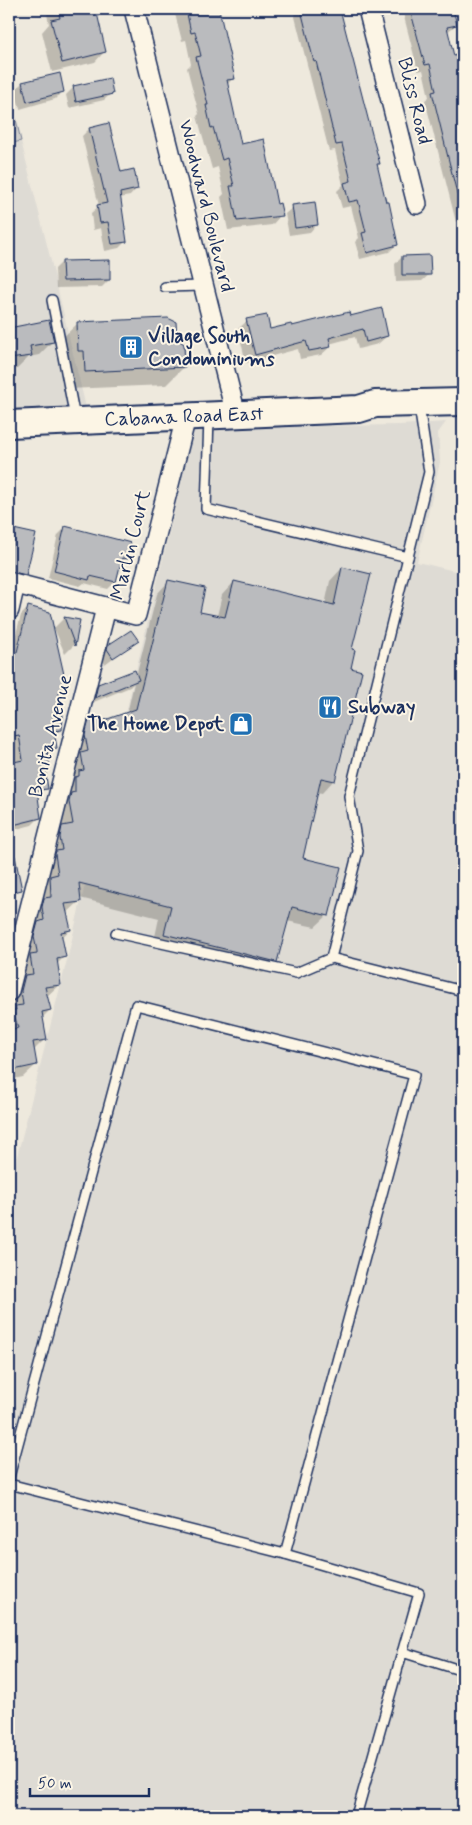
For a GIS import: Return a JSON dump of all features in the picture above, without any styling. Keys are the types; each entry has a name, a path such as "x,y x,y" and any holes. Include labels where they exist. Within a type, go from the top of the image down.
{"main road":[{"name":"Cabana Road East","path":"9,424 359,410 376,417 463,402"},
{"name":"Cabana Road East","path":"420,410 463,415"}],"street":[{"name":"Woodward Boulevard","path":"134,9 236,415"},
{"name":"Bliss Road","path":"368,9 417,204"},
{"name":"Marlin Court","path":"12,583 136,615 197,416"},
{"path":"9,610 12,583"},
{"name":"Bonita Avenue","path":"9,991 106,608"}],"lane":[{"path":"165,286 203,286"},
{"path":"52,300 76,421"},
{"path":"331,958 358,851 349,796 429,472 420,410"},
{"path":"197,416 206,509 408,558"},
{"path":"116,933 296,974 331,958 463,992"},
{"path":"9,1477 136,1005 414,1075 285,1554"},
{"path":"9,1484 285,1554 419,1593 356,1816"},
{"path":"402,1652 463,1671"}],"shaded area":[{"path":"9,89 21,141 9,144"},
{"path":"21,141 87,412 9,417 9,144"},
{"path":"446,422 438,433 440,462 417,562 463,573 463,1816 9,1816 9,1188 67,960 194,428 400,425"}],"building":[{"path":"58,9 96,9 106,52 62,63 51,20 60,18"},
{"path":"186,9 219,9 235,79 227,80 241,144 264,139 277,204 280,203 283,216 237,221 230,186 234,186 227,158 222,160 213,127 211,128 206,105 208,105 196,57 201,56 195,32 191,33"},
{"path":"321,9 340,9 380,164 377,164 386,202 389,202 398,245 367,253 362,233 366,232 358,200 349,202 344,183 351,181 342,144 336,145 316,61 314,62 302,14"},
{"path":"410,9 453,9 457,25 447,27 454,56 457,55 461,70 463,69 463,201 459,202 432,92 436,91 430,64 425,65"},
{"path":"60,73 64,92 27,102 22,82"},
{"path":"110,78 113,94 76,102 73,86"},
{"path":"109,123 121,172 134,169 138,189 120,193 127,242 112,244 108,222 100,223 97,205 107,203 89,128"},
{"path":"315,202 318,225 295,228 292,205"},
{"path":"430,255 431,275 402,275 402,256"},
{"path":"110,260 110,280 63,281 62,261"},
{"path":"382,308 388,336 366,342 363,329 329,338 331,347 309,351 306,341 255,355 246,319 267,315 270,329 291,324 292,326 349,312 350,316"},
{"name":"Village South Condominiums","path":"168,318 176,322 177,339 184,344 185,367 85,372 84,351 78,351 77,322"},
{"path":"49,320 54,342 30,346 32,356 9,359 9,328"},
{"path":"65,526 131,543 128,559 122,558 116,582 90,576 89,580 54,571"},
{"path":"9,528 36,534 26,575 9,571"},
{"name":"The Home Depot","path":"342,567 371,574 352,649 355,650 351,668 362,671 335,781 321,778 303,858 341,867 329,916 292,907 277,962 164,934 171,906 79,883 81,902 65,904 71,930 61,932 66,957 57,959 61,985 45,987 51,1010 42,1012 47,1040 33,1042 37,1065 9,1071 9,1030 18,1028 13,1010 16,1010 15,1006 23,1005 21,991 25,975 33,974 30,955 37,954 34,937 38,922 44,920 42,907 44,898 51,897 50,876 58,874 55,854 56,851 62,850 60,837 62,826 73,824 69,802 71,793 75,792 75,777 79,776 79,771 84,770 81,753 88,751 85,735 89,720 100,716 102,721 136,709 168,580 205,588 200,612 225,617 234,581 334,605"},
{"path":"28,606 50,612 67,688 59,693 63,716 62,730 54,731 57,748 47,750 50,767 45,768 48,789 37,790 41,818 9,826 9,763 23,760 19,735 9,737 9,674 14,673 11,658 14,658 14,653 17,652"},
{"path":"64,617 80,620 75,646"},
{"path":"131,630 139,641 113,658 107,649 108,645"},
{"path":"135,670 139,680 95,698 98,684"},
{"path":"9,856 15,856 22,890 9,893"}],"place":[{"name":"Village South Condominiums","path":"131,347"},
{"name":"Subway","path":"330,707"},
{"name":"The Home Depot","path":"241,724"}]}
